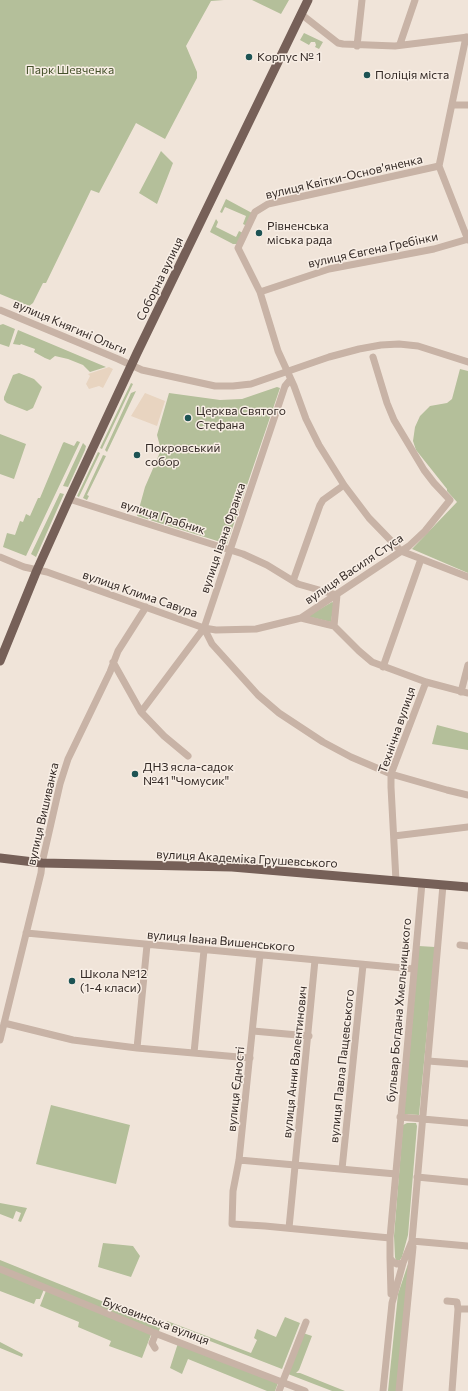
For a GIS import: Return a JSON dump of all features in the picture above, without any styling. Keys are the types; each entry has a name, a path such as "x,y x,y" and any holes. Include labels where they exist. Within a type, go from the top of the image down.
{"main road":[{"name":"Соборна вулиця","path":"0,661 37,570 69,499 308,0"},
{"name":"вулиця Академіка Грушевського","path":"0,858 42,863 208,866 468,887"}],"street":[{"path":"357,46 362,0"},
{"path":"400,44 415,0"},
{"path":"301,14 338,43 357,46 395,46 400,44 467,37 439,166 468,239"},
{"path":"452,105 468,105"},
{"name":"вулиця Квітки-Основʼяненка","path":"260,292 238,248 256,212 268,204 439,166"},
{"name":"вулиця Євгена Гребінки","path":"260,292 329,269 434,249 468,239"},
{"path":"260,292 278,351 288,371 290,380 294,386 306,419 319,445 344,485 369,518 401,551 468,577"},
{"name":"вулиця Княгині Ольги","path":"0,310 142,370 174,378 223,387 251,384 329,357 359,349 387,344 418,346 468,362"},
{"name":"вулиця Василя Стуса","path":"301,618 409,546 425,531 450,500 424,470 394,420 387,403 373,357"},
{"name":"вулиця Івана Франка","path":"141,712 204,628 285,386 290,380"},
{"path":"293,581 320,505 323,500 344,485"},
{"name":"вулиця Грабник","path":"69,499 230,550 257,560 308,588 337,595"},
{"name":"вулиця Клима Савура","path":"0,557 24,567 47,572 204,628 212,644 258,695 270,706 323,742 351,757 391,774 468,795"},
{"path":"383,667 421,559"},
{"path":"334,626 337,595"},
{"name":"вулиця Вишиванка","path":"0,1040 41,873 60,784 68,759 107,679 118,651 146,607"},
{"path":"204,628 216,630 256,629 301,618 334,626 372,662 426,682 464,693 468,666"},
{"path":"113,662 141,712 164,736 188,756"},
{"name":"Технічна вулиця","path":"396,881 391,774 426,682"},
{"path":"394,836 468,827"},
{"name":"бульвар Богдана Хмельницького","path":"422,883 400,1117 468,1123"},
{"path":"399,1391 411,1277 417,1177 443,885"},
{"name":"вулиця Івана Вишенського","path":"26,933 414,970"},
{"path":"137,1048 147,945"},
{"path":"460,945 468,946"},
{"path":"194,1053 204,950"},
{"name":"вулиця Єдності","path":"260,955 239,1160 233,1191 232,1224 289,1228"},
{"name":"вулиця Анни Валентинович","path":"289,1228 316,960"},
{"name":"вулиця Павла Пащевського","path":"342,1169 363,965"},
{"path":"4,1023 73,1040 137,1048 250,1058"},
{"path":"253,1031 309,1036"},
{"path":"428,1061 468,1064"},
{"path":"383,1391 392,1303 390,1238 400,1117"},
{"path":"239,1160 396,1174"},
{"path":"417,1177 468,1182"},
{"path":"289,1228 390,1238"},
{"path":"413,1244 468,1246"},
{"path":"392,1303 403,1263 413,1244"},
{"path":"390,1258 397,1264 403,1263"},
{"name":"Буковинська вулиця","path":"0,1269 156,1333 305,1391"},
{"path":"447,1301 457,1302 458,1309 452,1391"},
{"path":"458,1309 468,1309"},
{"path":"279,1391 306,1322"},
{"path":"155,1348 152,1343 156,1333"}],"green space":[{"name":"Парк Шевченка","path":"0,0 224,0 211,1 186,46 197,72 197,78 165,139 136,123 99,193 91,190 46,283 43,283 33,303 29,306 0,294"},
{"path":"252,0 289,0 281,14"},
{"path":"304,33 323,42 319,49 315,47 315,42 311,42 309,45 300,40"},
{"path":"161,151 173,163 157,204 139,193"},
{"path":"226,199 252,213 247,226 243,224 246,216 225,207 222,213 220,212"},
{"path":"216,219 218,222 216,227 236,237 239,231 243,233 237,244 233,244 210,232"},
{"path":"3,324 15,329 9,347 0,344 0,325"},
{"path":"18,330 106,367 90,372 83,365 68,359 55,356 50,360 45,358 34,352 35,349 21,344 13,344"},
{"path":"460,369 468,371 468,573 412,549 457,502 416,450 413,441 415,427 420,416 430,406 447,403 452,399"},
{"path":"19,373 34,379 42,387 33,408 27,411 7,403 4,400 13,375"},
{"path":"131,383 133,384 102,449 100,448"},
{"path":"277,387 280,388 227,544 137,516 145,487 161,450 157,435 169,393 220,400 242,399"},
{"path":"136,391 107,452 105,450 131,393"},
{"path":"0,434 26,444 14,479 0,474"},
{"path":"77,441 80,442 26,556 3,547 7,533 15,535 20,521 23,522 26,514 30,516 38,498 40,498 63,443 64,442 74,446"},
{"path":"83,443 86,446 85,450 68,487 63,486"},
{"path":"98,452 100,453 79,497 77,496"},
{"path":"103,455 106,456 87,495 89,496 87,500 83,498"},
{"path":"60,493 64,494 36,557 31,554"},
{"path":"332,602 334,603 331,622 310,617 310,615"},
{"path":"437,725 468,733 468,750 432,744"},
{"path":"419,946 435,947 419,1115 404,1114"},
{"path":"51,1105 130,1125 116,1184 36,1164"},
{"path":"407,1123 416,1123 417,1126 408,1235 402,1257 400,1260 396,1261 394,1236 403,1125"},
{"path":"0,1203 27,1208 21,1222 18,1221 21,1213 16,1211 13,1219 0,1214"},
{"path":"103,1243 133,1246 140,1256 131,1277 98,1267"},
{"path":"413,1249 397,1391 388,1391 398,1294"},
{"path":"0,1260 161,1325 158,1334 152,1332 142,1358 109,1346 111,1341 78,1327 79,1322 40,1306 47,1288 45,1287 40,1299 36,1299 34,1304 0,1291"},
{"path":"285,1317 300,1323 282,1369 166,1324 167,1321 251,1353 257,1340 254,1338 257,1329 276,1337"},
{"path":"303,1333 312,1336 299,1370 296,1373 300,1373 345,1391 332,1391 288,1374"},
{"path":"0,1342 23,1354 22,1357 0,1348"},
{"path":"178,1343 278,1383 275,1391 267,1391 188,1359 182,1374 170,1368"}],"shaded area":[{"path":"109,367 113,369 103,388 99,386 89,389 86,384 90,376 88,374"},
{"path":"145,393 165,401 157,426 131,416"}],"place":[{"name":"Корпус № 1","path":"249,57"},
{"name":"Поліція міста","path":"367,75"},
{"name":"Рівненська міська рада","path":"259,233"},
{"name":"Церква Святого Стефана","path":"188,418"},
{"name":"Покровський собор","path":"137,455"},
{"name":"ДНЗ ясла-садок №41 \"Чомусик\"","path":"135,774"},
{"name":"Школа №12 (1-4 класи)","path":"72,981"}]}
